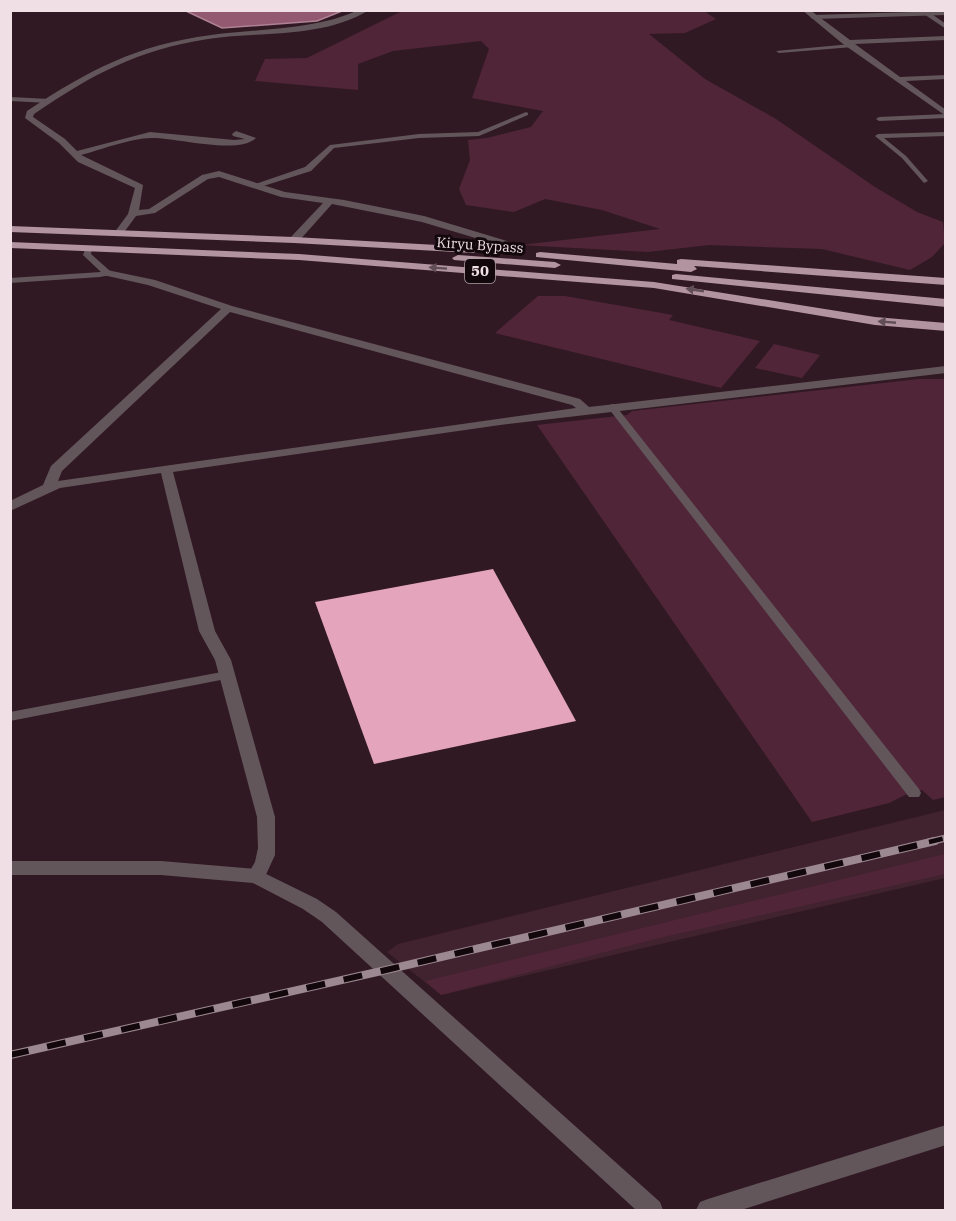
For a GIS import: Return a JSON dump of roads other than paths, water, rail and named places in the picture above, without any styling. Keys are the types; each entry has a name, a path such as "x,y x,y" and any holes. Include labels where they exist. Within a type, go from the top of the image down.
{"highway":[{"name":"Kiryu Bypass","path":"10,229 294,240 509,253 945,293"},
{"name":"Kiryu Bypass","path":"10,237 368,252 504,261 945,303"},
{"name":"50","path":"10,245 262,255 654,285 875,321 945,327"},
{"path":"563,257 621,258 945,282"}],"street":[{"path":"119,233 133,214 140,187 81,160 62,141 29,118 30,113 99,69 145,51 209,37 323,27 366,10"},
{"path":"805,10 945,115"},
{"path":"923,12 945,27"},
{"path":"848,44 945,38"},
{"path":"899,79 945,77"},
{"path":"74,154 150,135 234,143 245,142 252,138 236,134"},
{"path":"133,214 152,211 208,175 219,174 284,195 452,226 503,243 508,247 509,253"},
{"path":"294,240 329,202"},
{"path":"108,273 151,282 228,308 576,402 585,410"},
{"path":"49,487 56,469 228,308"},
{"path":"10,507 32,493 49,487 166,469 585,410 945,369"},
{"path":"166,469 207,631 223,660 266,817 269,838 268,854 256,876"},
{"path":"10,868 161,868 256,876 310,904 329,917 652,1210"},
{"path":"708,1210 945,1135"}],"lane":[{"path":"813,17 945,13"},
{"path":"779,51 848,44"},
{"path":"10,99 49,101"},
{"path":"254,186 308,169 332,146 419,136 479,134 526,114"},
{"path":"879,119 945,115"},
{"path":"924,181 904,157 878,136 945,134"},
{"path":"89,249 87,255 108,273"},
{"path":"10,281 108,273"},
{"path":"612,407 914,793"},
{"path":"10,717 226,675"}],"railway":[{"path":"929,842 946,838"},
{"path":"10,1055 386,970 935,841"}]}
